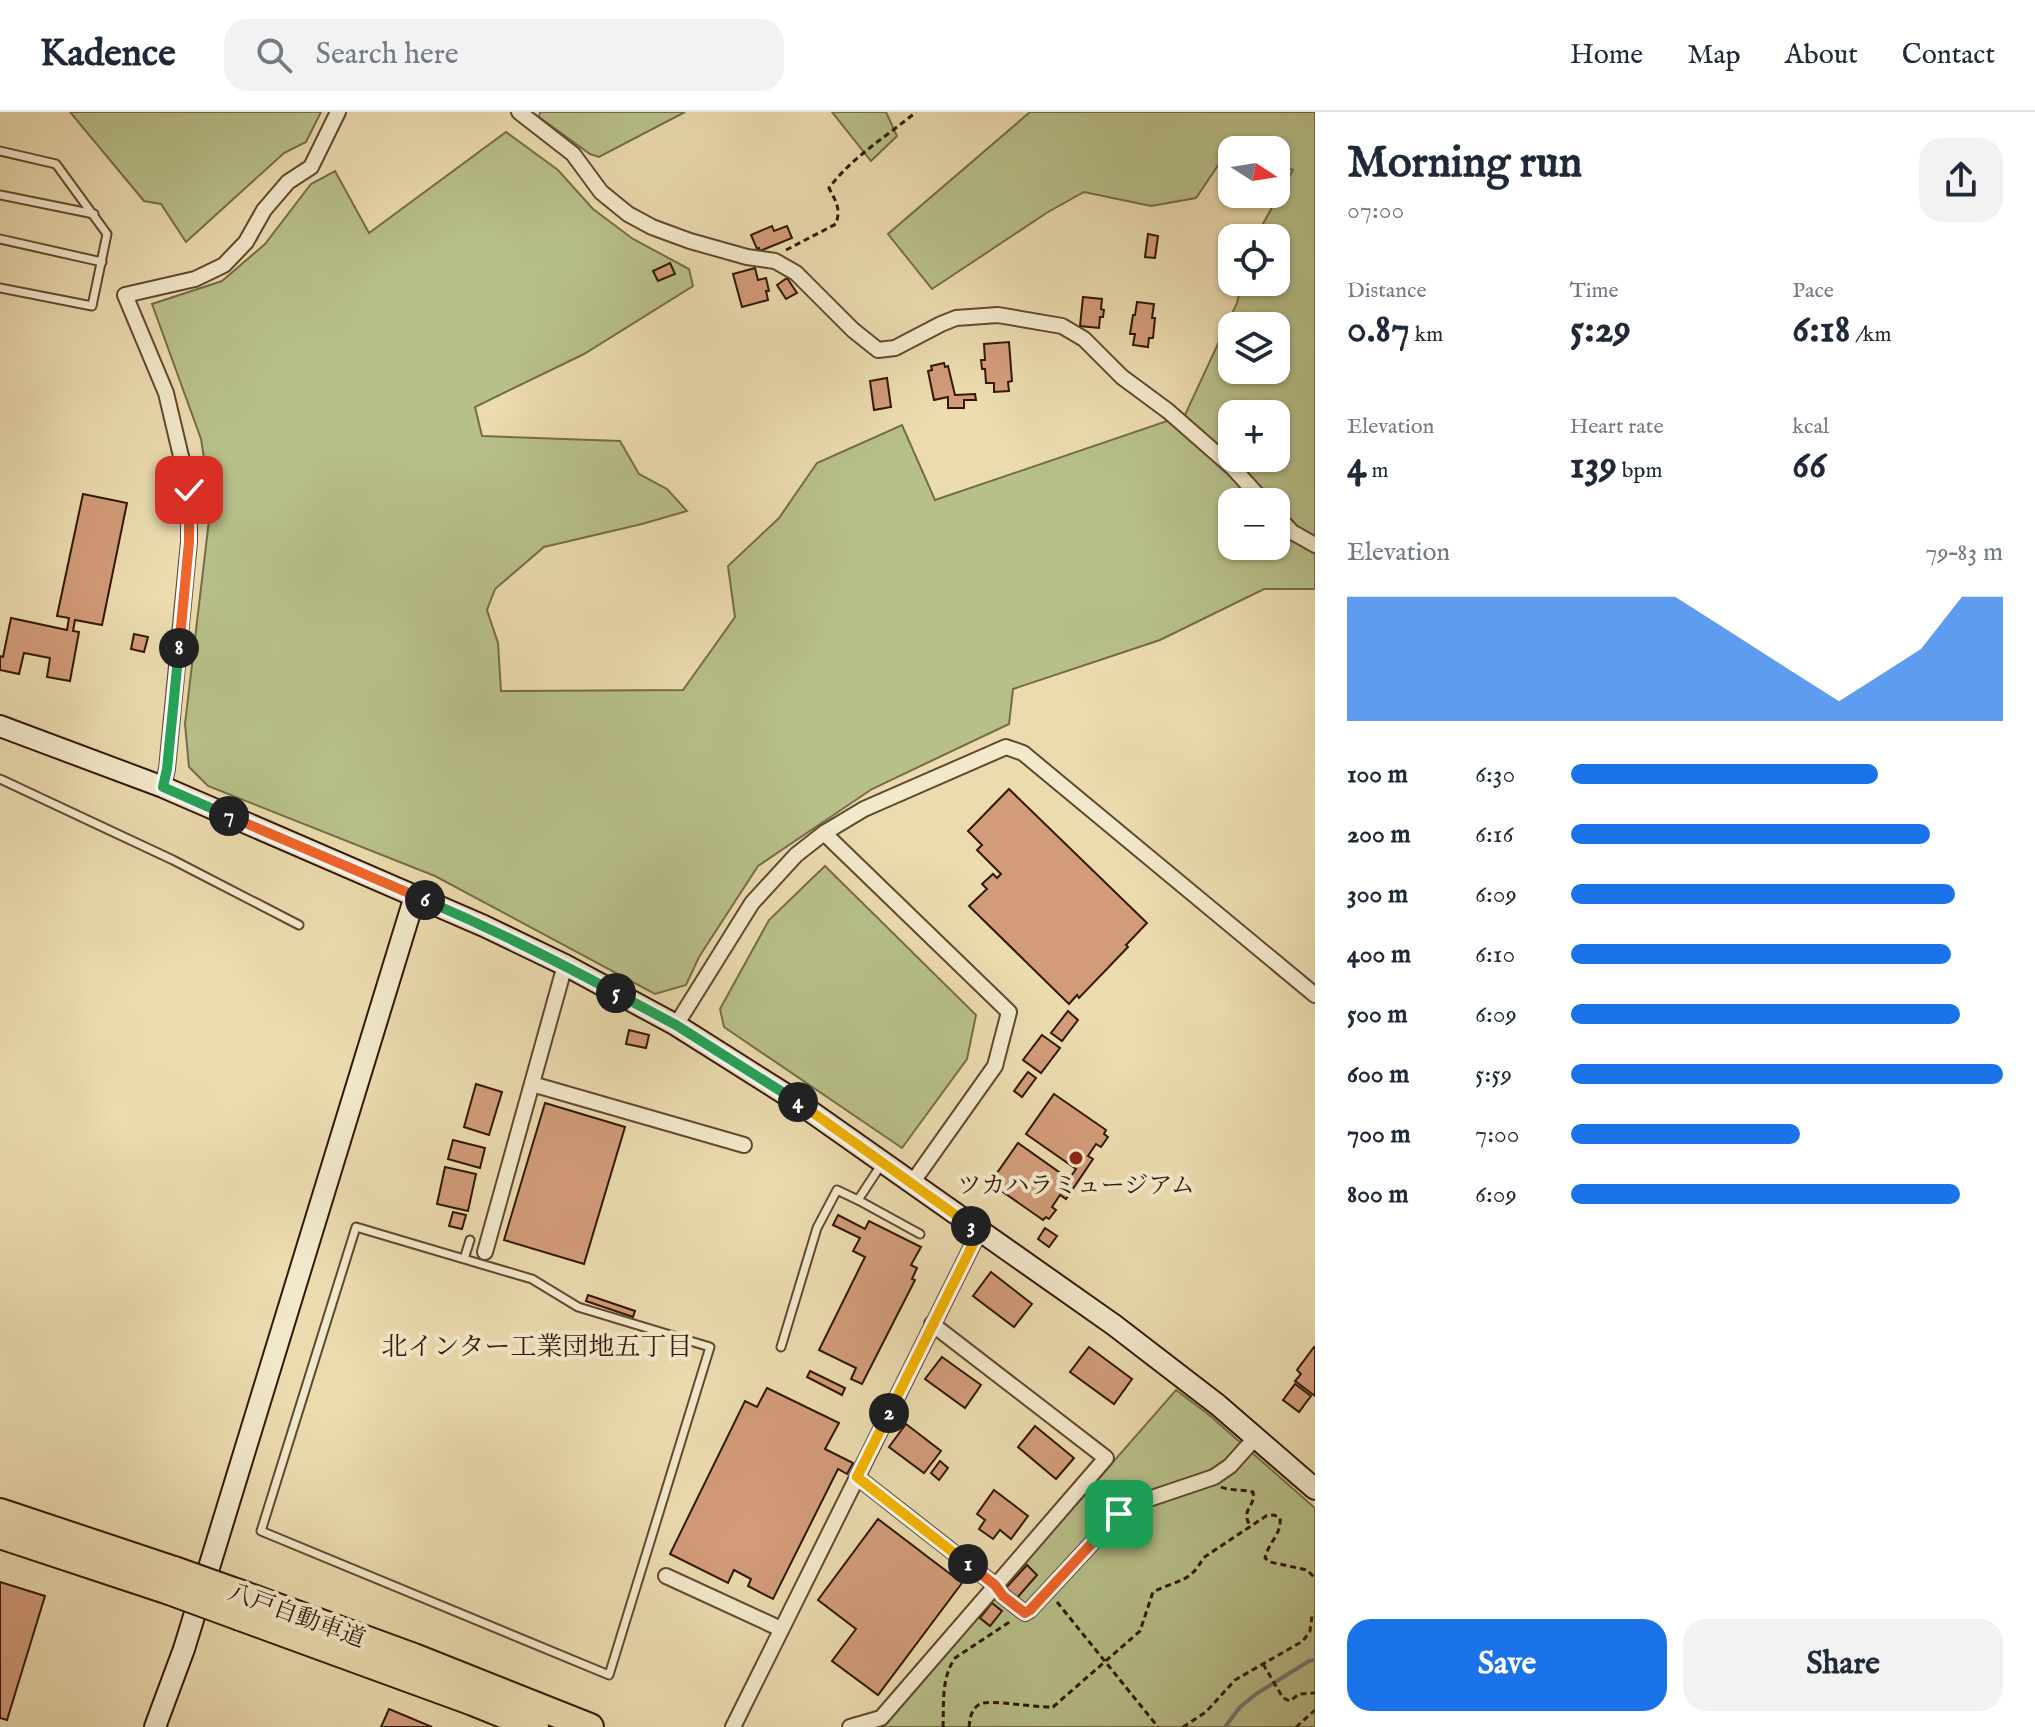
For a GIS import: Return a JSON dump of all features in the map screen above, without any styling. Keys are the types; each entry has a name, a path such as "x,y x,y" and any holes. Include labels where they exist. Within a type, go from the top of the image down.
{"highway":[{"name":"八戸自動車道","path":"0,1512 244,1606 414,1657 590,1727"},
{"name":"八戸自動車道","path":"0,1535 172,1580"},
{"name":"八戸自動車道","path":"244,1606 274,1629 535,1727"},
{"path":"274,1629 380,1680 502,1727"}],"street":[{"path":"163,787 187,558 189,490 166,393 125,295 195,279 224,265 246,242 264,210 288,182 311,167 338,112"},
{"path":"519,112 573,154 601,192 628,214 690,241 747,257 775,261 796,273 853,330 878,350 895,348 956,318 998,315 1062,326 1084,339 1122,377 1179,420 1251,488"},
{"path":"1290,530 1315,545"},
{"path":"0,726 163,787 484,926 565,965 676,1025 793,1099 1114,1325 1218,1405 1315,1489"},
{"path":"676,1025 752,903 796,855 824,833 864,809 1006,747 1023,753 1315,995"},
{"path":"824,833 1009,1012 995,1066 912,1183"},
{"path":"155,1727 194,1620 415,896"},
{"path":"485,1252 565,965"},
{"path":"532,1084 744,1145"},
{"path":"733,1727 979,1232"},
{"path":"850,1727 881,1718 1106,1458 932,1324"},
{"path":"857,1477 995,1585 1003,1596 1025,1613 1119,1514 1134,1504 1214,1477 1230,1466 1256,1437"},
{"path":"666,1576 781,1629"}],"lane":[{"path":"0,151 56,164 107,234 92,306 0,288"},
{"path":"0,195 94,214"},
{"path":"0,239 102,262"},
{"path":"0,779 173,860 299,925"},
{"path":"858,1200 882,1163"},
{"path":"781,1347 817,1228 837,1190 920,1234"},
{"path":"356,1227 464,1259 532,1279 578,1307 710,1347 609,1675 261,1531 356,1227"},
{"path":"464,1259 470,1240"}],"path":[{"path":"775,261 781,253 836,224 840,214 829,188 869,147 916,112"},
{"path":"1214,1477 1219,1486 1226,1489 1253,1492 1252,1503 1246,1512 1251,1527"},
{"path":"969,1727 971,1712 981,1703 992,1701 1038,1708 1053,1707 1140,1631 1153,1592 1190,1577 1203,1558 1266,1516 1280,1518 1281,1527 1265,1558 1270,1562 1307,1570 1315,1578"},
{"path":"1048,1591 1158,1727"},
{"path":"943,1727 946,1677 955,1658 1025,1613"},
{"path":"1183,1727 1206,1712 1235,1680 1303,1641 1310,1631 1315,1613"},
{"path":"1263,1664 1283,1698 1290,1701 1299,1694 1315,1693"},
{"path":"1296,1727 1315,1710"}],"green space":[{"path":"70,112 321,112 306,142 284,153 186,242 161,204 144,201"},
{"path":"540,112 685,112 599,157 590,154 539,117"},
{"path":"832,112 886,112 897,136 871,161"},
{"path":"1030,112 1315,112 1315,589 1264,589 1160,640 1013,689 1009,724 872,789 758,866 699,957 686,985 655,994 435,876 208,786 189,767 185,724 211,503 201,439 152,304 222,281 265,244 311,184 335,171 369,233 506,132 558,170 593,209 633,239 689,269 693,286 584,354 475,407 482,436 620,441 639,474 667,489 687,511 544,547 495,589 487,610 498,643 501,691 683,690 735,617 728,566 779,518 817,463 902,425 935,500 1185,415 1218,344 1218,384 1290,384 1290,312 1233,312 1239,296 1290,296 1290,224 1263,224 1272,208 1290,208 1290,175 1293,170 1290,169 1290,136 1218,136 1218,165 1196,198 1151,206 1084,192 1048,212 932,289 888,234"},
{"path":"825,866 976,1015 967,1059 902,1148 724,1027 720,1009 769,920"},
{"path":"1176,1390 1208,1414 1315,1508 1315,1727 876,1727 884,1724"}],"building":[{"path":"772,226 774,231 787,226 792,238 760,251 751,235"},
{"path":"1148,234 1158,236 1155,258 1145,257"},
{"path":"670,263 675,274 658,281 653,271"},
{"path":"755,268 758,280 766,278 768,300 742,307 733,274"},
{"path":"787,278 797,293 786,299 777,285"},
{"path":"1083,297 1102,299 1101,309 1104,310 1099,328 1080,326"},
{"path":"1137,302 1154,304 1153,338 1149,338 1148,347 1133,345 1135,334 1130,334"},
{"path":"1009,342 1012,381 1008,382 1009,391 994,392 994,383 986,383 985,369 982,369 984,344"},
{"path":"944,363 945,367 948,366 955,395 975,394 976,400 964,400 964,408 948,408 948,397 934,400 928,371 932,370 931,366"},
{"path":"887,378 891,407 874,410 870,381"},
{"path":"83,494 127,503 102,625 75,620 73,631 79,632 70,681 47,677 50,658 24,653 19,674 0,670 0,656 3,657 11,618 67,630 69,618 57,616"},
{"path":"134,634 148,637 144,652 131,649"},
{"path":"1009,789 1147,923 1079,998 1077,995 1069,1004 969,906 987,889 982,884 993,874 997,878 1001,874 977,850 982,845 968,831"},
{"path":"1068,1011 1078,1020 1062,1041 1051,1033"},
{"path":"629,1030 649,1035 646,1048 626,1044"},
{"path":"1042,1035 1060,1048 1041,1073 1023,1060"},
{"path":"1028,1072 1036,1078 1022,1097 1014,1091"},
{"path":"476,1084 502,1092 489,1135 464,1127"},
{"name":"ツカハラミュージアム","path":"1054,1094 1106,1130 1104,1134 1108,1137 1101,1147 1096,1144 1088,1156 1093,1159 1066,1199 1060,1195 1052,1207 1056,1210 1049,1219 1046,1217 1043,1220 990,1183 1018,1143 1069,1179 1076,1169 1026,1134"},
{"path":"545,1103 625,1127 584,1264 504,1240"},
{"path":"453,1140 485,1148 480,1168 448,1159"},
{"path":"445,1167 476,1174 468,1211 437,1204"},
{"path":"453,1212 466,1215 462,1229 449,1226"},
{"path":"838,1215 865,1229 869,1221 921,1247 911,1265 917,1268 912,1279 915,1280 862,1384 851,1379 856,1368 819,1350 865,1257 853,1251 860,1238 833,1225"},
{"path":"1045,1228 1057,1236 1049,1247 1038,1239"},
{"path":"991,1272 1032,1304 1014,1327 973,1296"},
{"path":"588,1295 635,1311 633,1317 586,1301"},
{"path":"1089,1347 1132,1379 1114,1404 1070,1372"},
{"path":"1314,1347 1315,1396 1295,1381 1301,1374 1297,1370"},
{"path":"942,1357 981,1385 965,1408 925,1379"},
{"path":"810,1371 845,1388 842,1395 807,1377"},
{"path":"1295,1384 1311,1396 1299,1412 1283,1400"},
{"path":"767,1388 839,1423 825,1449 853,1463 847,1474 838,1469 773,1599 748,1586 751,1579 734,1570 728,1583 670,1554 745,1401 757,1407"},
{"path":"906,1424 941,1451 924,1473 889,1447"},
{"path":"1035,1426 1074,1458 1056,1479 1018,1447"},
{"path":"940,1461 948,1468 939,1480 931,1473"},
{"path":"994,1490 1028,1516 1011,1539 1000,1530 993,1539 979,1529 985,1520 977,1514"},
{"path":"878,1519 962,1583 878,1695 832,1661 856,1629 818,1600"},
{"path":"1027,1565 1037,1575 1016,1599 1005,1589"},
{"path":"0,1582 45,1596 7,1720 0,1718"},
{"path":"992,1603 1002,1611 990,1626 980,1618"},
{"path":"389,1709 432,1727 381,1727"}],"waterway":[{"path":"1225,1727 1240,1707 1256,1694 1315,1660"}],"place":[{"name":"ツカハラミュージアム","path":"1076,1158"}],"district":[{"name":"北インター工業団地五丁目","path":"537,1346"}],"route":[{"path":"189,490 189,542 163,787 484,926 565,965 676,1025 793,1099 979,1232 857,1477 995,1585 1003,1596 1025,1613 1119,1514"}]}
